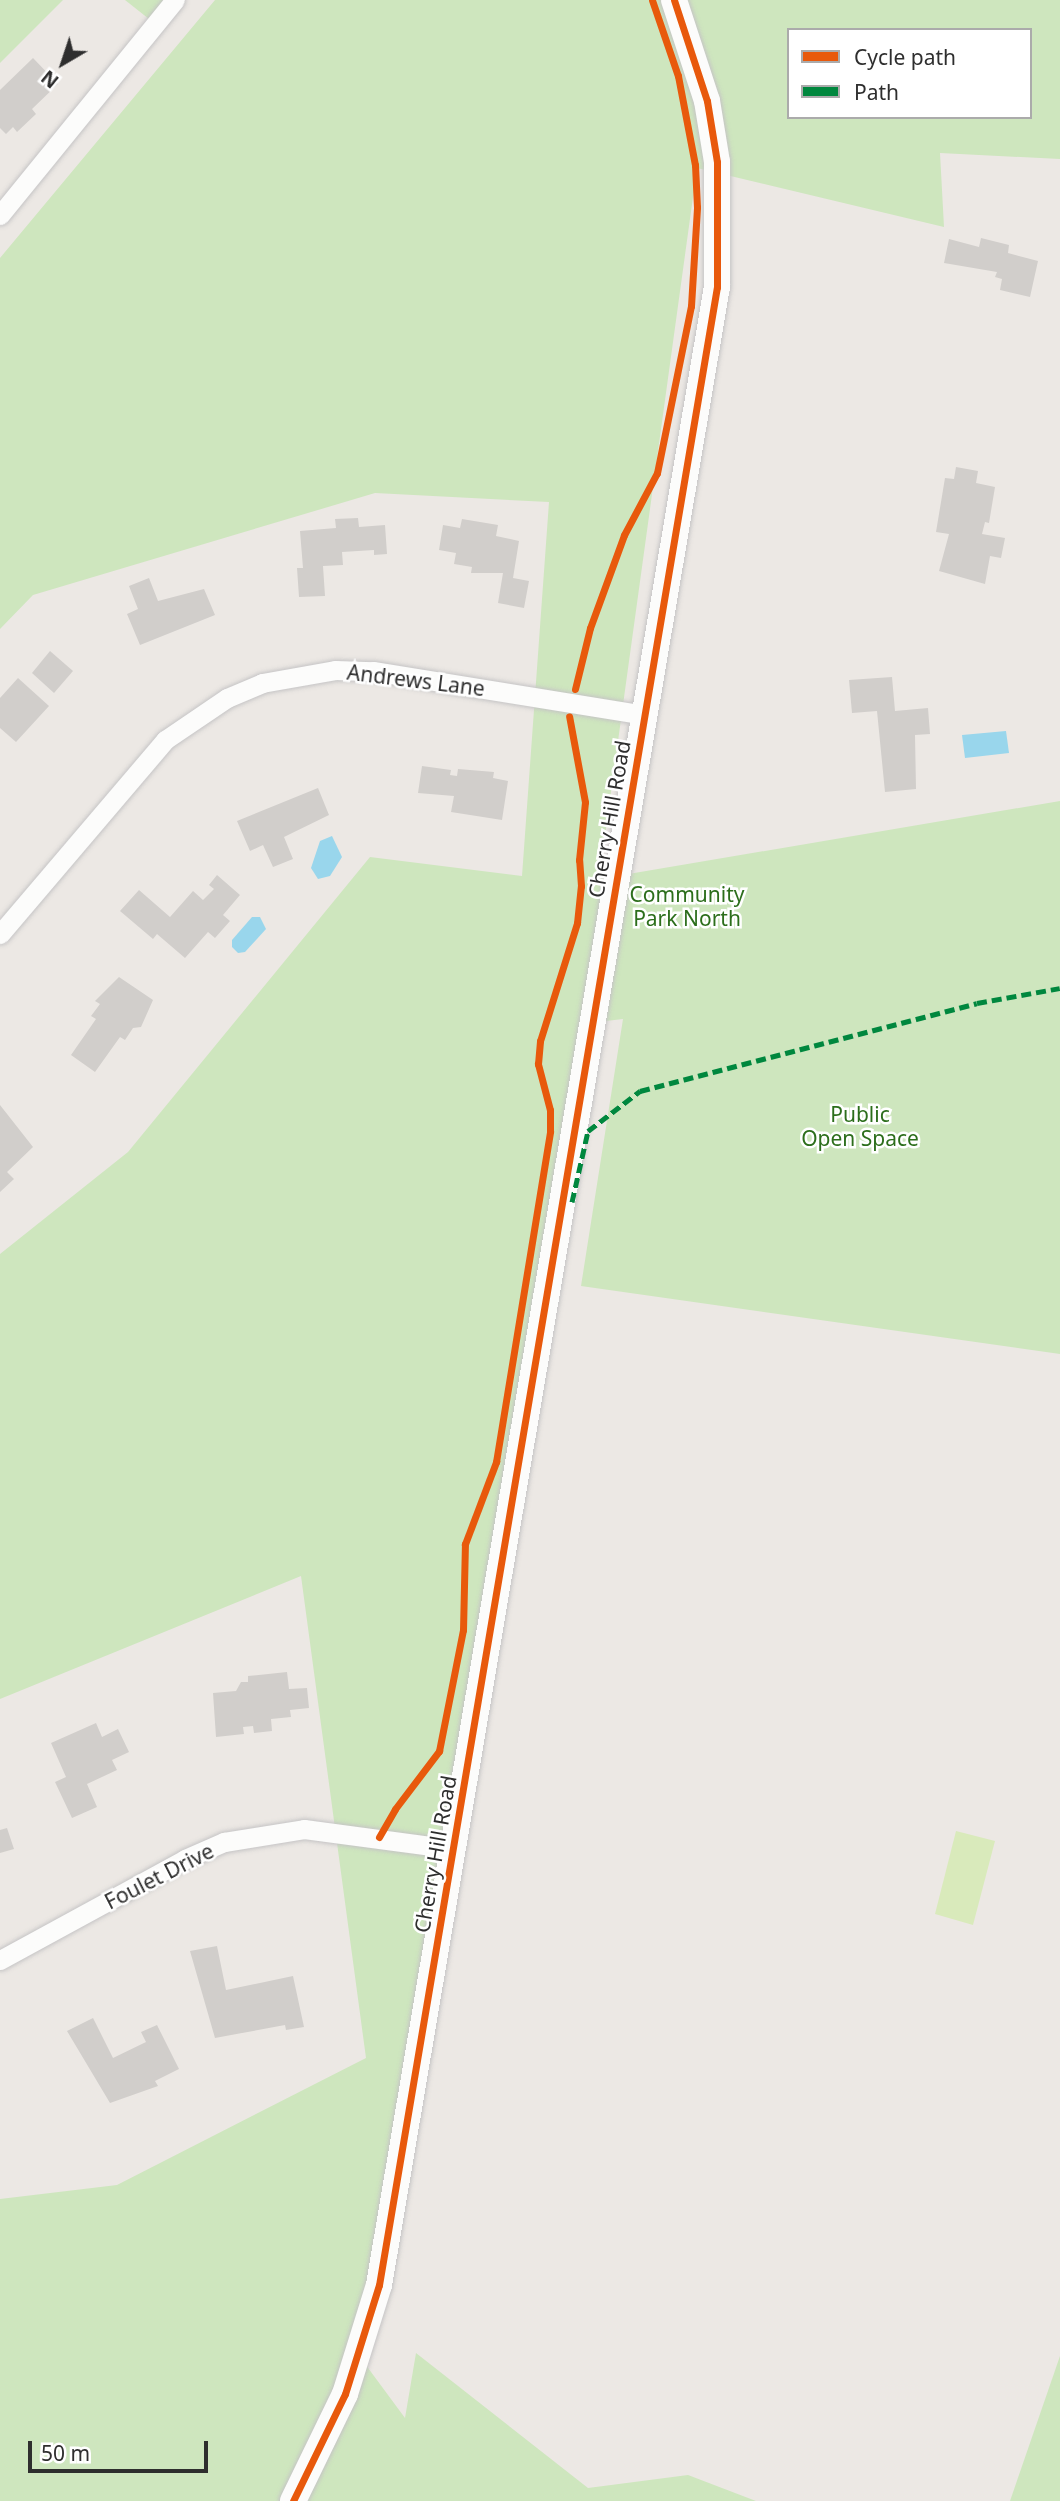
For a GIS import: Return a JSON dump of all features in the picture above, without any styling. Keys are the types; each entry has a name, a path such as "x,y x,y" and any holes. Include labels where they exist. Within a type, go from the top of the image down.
{"street":[{"path":"0,215 174,0"},
{"name":"Cherry Hill Road","path":"293,2501 345,2394 379,2286 717,287 720,225 706,101 674,0"},
{"name":"Andrews Lane","path":"0,934 165,740 205,710 262,684 335,670 373,671 644,715"},
{"name":"Foulet Drive","path":"0,1960 185,1859 235,1840 266,1832 327,1830 453,1850"}],"green space":[{"path":"0,0 63,0 0,63"},
{"path":"125,0 165,0 149,19"},
{"path":"215,0 1060,0 1060,159 940,153 944,227 697,168 599,879 1060,801 1060,1354 581,1286 623,1019 589,1023 357,2353 405,2418 416,2353 588,2488 688,2475 756,2501 0,2501 0,2199 117,2185 366,2058 301,1576 0,1699 0,1254 128,1152 370,857 522,876 549,502 375,493 33,595 0,629 0,258"},
{"path":"956,1831 995,1841 973,1925 935,1914"},
{"path":"1060,2356 1060,2501 1010,2501"}],"water":[{"path":"1006,731 1009,753 965,758 962,735"},
{"path":"332,836 342,857 330,876 318,879 311,868 320,841"},
{"path":"252,917 260,917 266,929 245,952 238,953 232,947 232,940"}],"building":[{"path":"33,58 58,84 32,109 36,114 17,132 13,127 6,134 0,128 0,90"},
{"path":"981,238 1009,245 1008,253 1038,261 1030,297 1000,290 1002,279 995,277 997,272 944,263 949,239 979,247"},
{"path":"956,467 978,471 976,483 995,487 989,523 985,522 982,534 1005,538 1001,558 990,556 985,584 939,571 949,534 936,532 945,478 954,479"},
{"path":"358,518 359,527 385,525 387,554 374,555 374,550 342,552 343,565 323,566 325,596 299,597 297,568 303,568 300,531 336,528 335,519"},
{"path":"462,519 498,525 496,536 519,541 513,578 529,581 524,608 498,603 503,573 471,573 472,567 454,564 456,553 439,550 443,525 460,528"},
{"path":"149,578 158,601 204,589 215,615 140,645 127,614 138,609 129,586"},
{"path":"50,651 73,671 54,693 32,673"},
{"path":"892,677 895,711 928,708 930,734 915,735 916,789 885,792 877,711 852,713 849,680"},
{"path":"18,678 49,706 16,742 0,728 0,698"},
{"path":"422,766 451,770 450,775 457,776 458,769 494,772 493,778 508,781 502,820 451,812 454,796 418,793"},
{"path":"318,788 329,815 284,837 293,859 273,867 263,845 250,851 237,821"},
{"path":"217,875 240,895 223,915 230,921 215,938 208,932 185,958 157,934 153,939 120,911 139,890 170,917 193,891 203,900 214,889 209,885"},
{"path":"119,977 153,1000 141,1027 133,1028 125,1040 120,1037 95,1072 71,1055 96,1019 91,1016 100,1004 95,1001"},
{"path":"0,1105 33,1147 7,1172 14,1179 0,1192"},
{"path":"287,1672 289,1689 307,1688 309,1708 290,1710 291,1717 271,1719 272,1731 254,1733 253,1726 243,1727 244,1734 216,1737 213,1693 236,1691 241,1682 248,1682 248,1676"},
{"path":"96,1723 102,1737 118,1729 129,1752 112,1760 117,1770 87,1784 97,1807 72,1818 55,1782 66,1777 51,1743"},
{"path":"7,1828 14,1849 0,1853 0,1830"},
{"path":"217,1946 226,1990 293,1976 304,2027 286,2030 285,2025 215,2038 190,1951"},
{"path":"93,2018 113,2058 146,2042 141,2032 157,2025 179,2069 155,2081 158,2086 110,2103 67,2031"}],"marked path":[{"path":"572,1202 588,1131 640,1091 977,1003 1060,988"}],"cycle path":[{"path":"575,689 590,628 624,535 657,473 691,306 697,207 695,165 678,76 652,0"},
{"path":"293,2501 345,2394 379,2285 717,287 717,162 707,101 674,0"},
{"path":"379,1837 395,1809 439,1751 463,1630 465,1544 496,1462 550,1131 550,1110 538,1064 540,1041 577,923 581,886 579,860 585,802 569,716"}],"park label":[{"name":"Community Park North","path":"687,906"},
{"name":"Public Open Space","path":"860,1126"}]}
